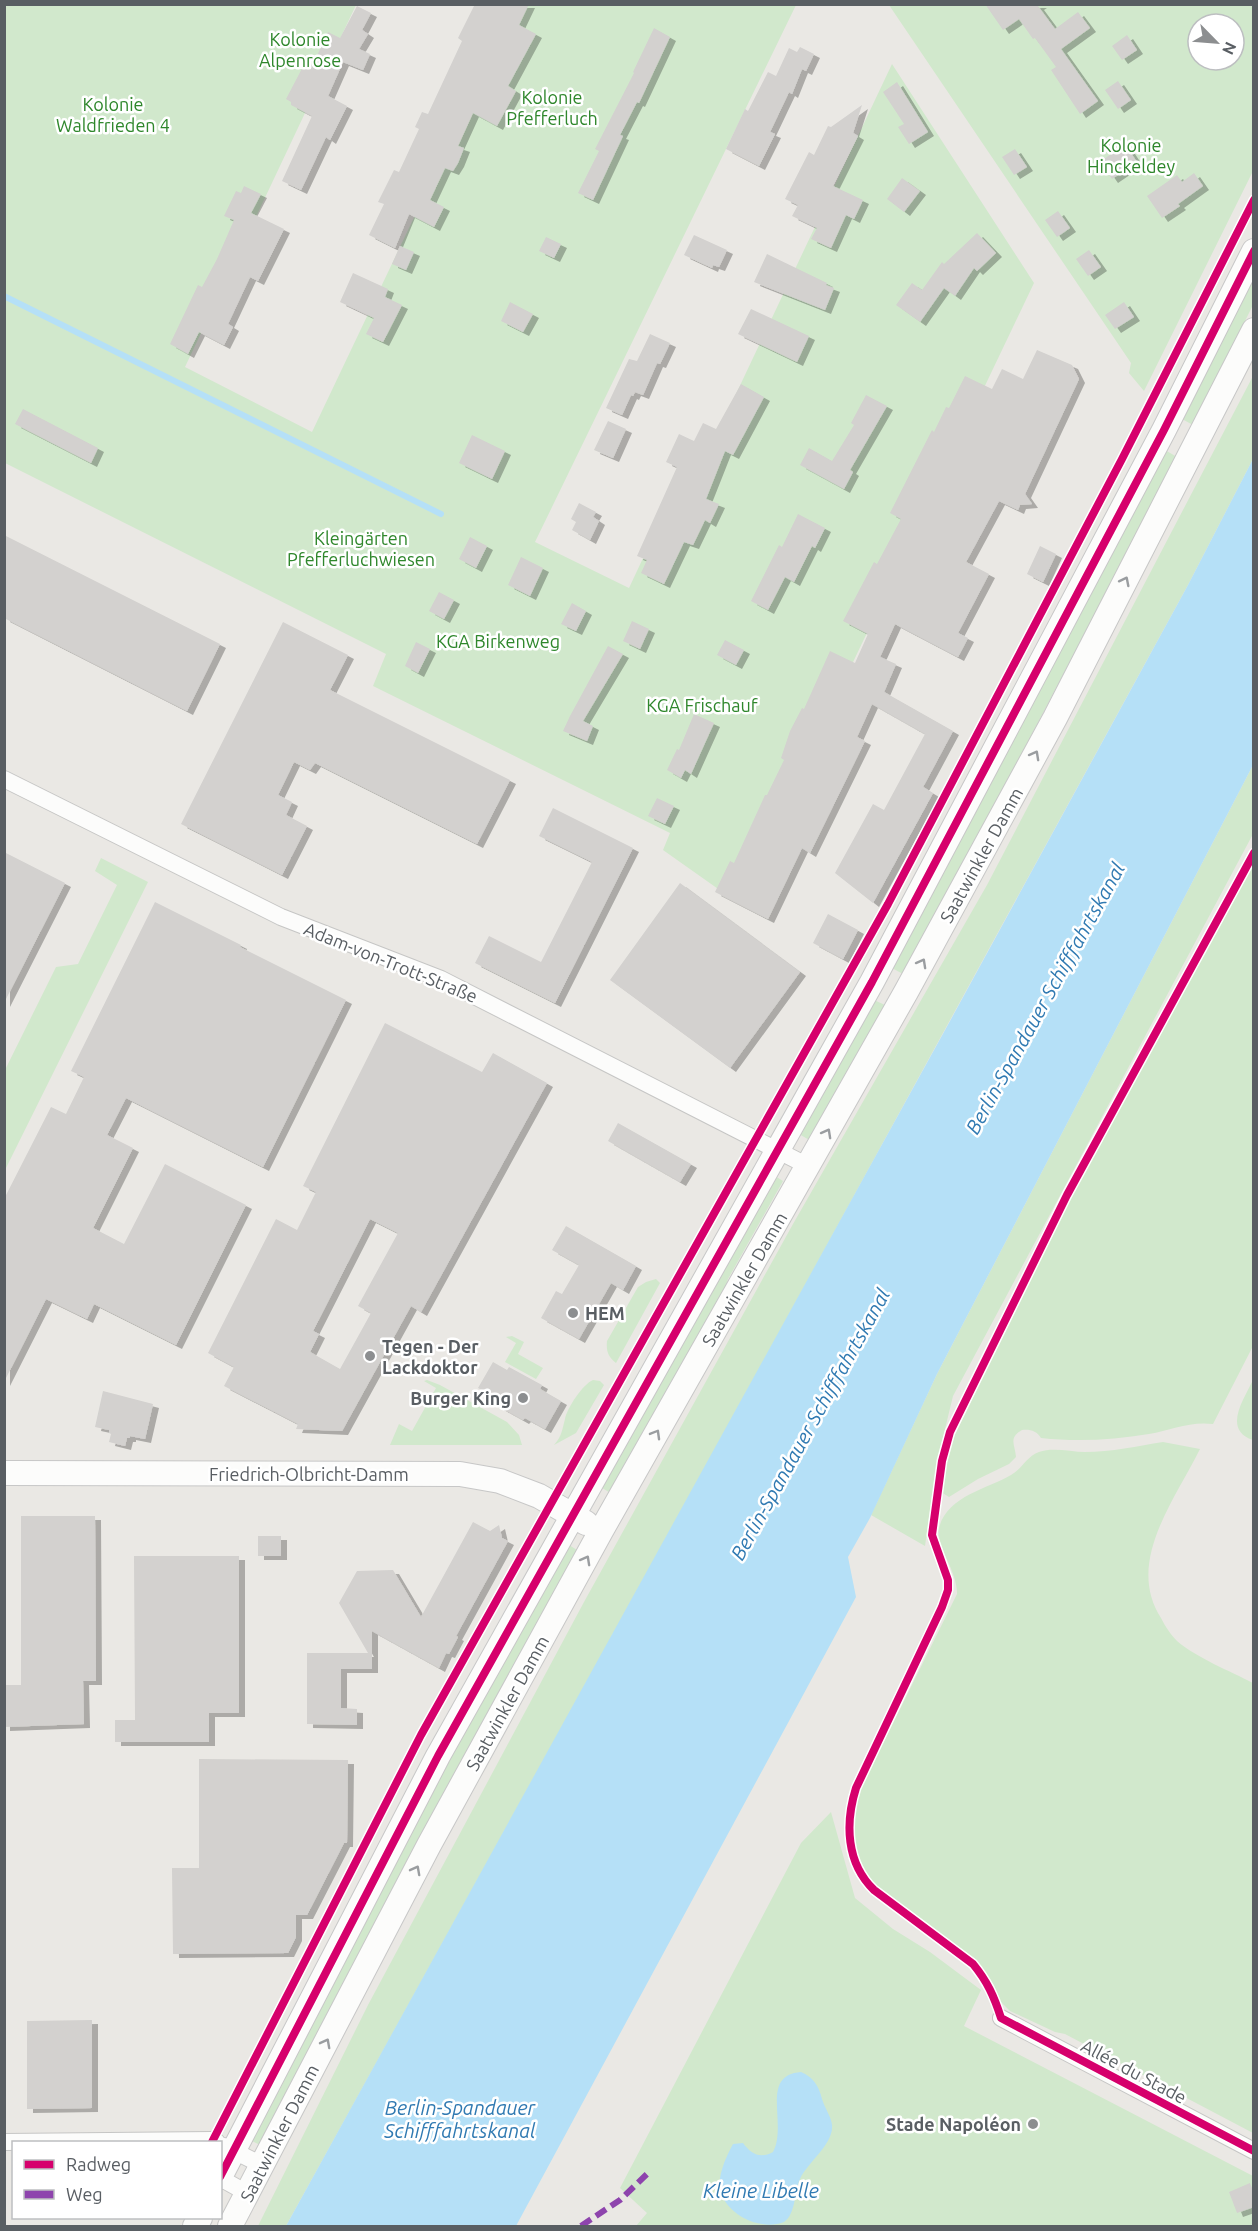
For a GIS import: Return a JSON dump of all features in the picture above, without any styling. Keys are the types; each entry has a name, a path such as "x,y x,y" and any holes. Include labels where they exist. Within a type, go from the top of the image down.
{"main road":[{"name":"Saatwinkler Damm","path":"222,2162 224,2146 401,1824 907,918 1164,430 1254,251"},
{"name":"Saatwinkler Damm","path":"230,2226 429,1845 601,1531 906,992 1055,718 1254,330"},
{"name":"Friedrich-Olbricht-Damm","path":"4,1473 460,1474 500,1481 539,1496 601,1531"}],"street":[{"name":"Adam-von-Trott-Straße","path":"4,779 281,917 441,979 808,1166"},
{"name":"Allée du Stade","path":"1000,2018 1254,2151"},
{"path":"182,2141 215,2141"},
{"path":"224,2146 262,2165"},
{"path":"222,2179 247,2193"}],"green space":[{"path":"4,5 356,5 185,367 312,432 515,5 796,5 535,542 629,588 652,539 665,544 892,64 1034,283 738,903 663,850 670,833 373,686 386,654 5,463"},
{"name":"Kolonie Hinckeldey","path":"889,5 1253,5 1253,171 1144,391 1129,373 1131,363"},
{"path":"1253,276 1253,305 1193,425 1182,419"},
{"path":"1253,376 1253,459 1188,585 699,1479 286,2226 258,2226 368,2005 584,1602 793,1224 987,885"},
{"path":"1165,450 1177,457 988,818 903,974 890,967"},
{"path":"1253,765 1253,834 953,1396 937,1462 925,1546 871,1515 937,1374"},
{"path":"101,858 148,882 5,1170 5,1070 56,967 78,964 117,885 95,871"},
{"path":"1253,866 1253,1346 1213,1424 1188,1425 1149,1434 1095,1440 1041,1438 1033,1431 1022,1430 1015,1436 1016,1457 1009,1464 949,1497 941,1492 951,1443 1075,1185"},
{"path":"874,1000 885,1005 811,1141 799,1134"},
{"path":"775,1176 783,1181 728,1279 722,1297 612,1494 599,1486"},
{"path":"656,1279 660,1283 616,1363 608,1354 607,1341 638,1287"},
{"path":"512,1336 524,1342 518,1354 543,1368 536,1379 505,1362 516,1343 506,1337"},
{"path":"427,1380 507,1422 519,1435 522,1445 390,1445 399,1424 412,1431 436,1388 424,1381"},
{"path":"593,1380 600,1381 604,1385 576,1433 554,1445 560,1436 566,1414 572,1403 580,1391"},
{"path":"1253,1380 1254,1440 1244,1435 1237,1422 1241,1405"},
{"path":"1163,1442 1200,1449 1167,1510 1151,1553 1148,1575 1151,1597 1164,1624 1177,1641 1204,1659 1253,1683 1253,2133 1065,2034 1055,2032 1010,2011 1000,2001 994,1985 979,1964 870,1881 860,1860 855,1839 854,1816 858,1794 957,1594 954,1577 940,1542 939,1528 943,1517 959,1501 1011,1475 1031,1456 1039,1452 1050,1450 1105,1451"},
{"path":"566,1543 580,1552 264,2147 250,2140 402,1843"},
{"path":"831,1812 855,1898 893,1929 930,1952 981,1990 964,2026 1253,2176 1253,2226 636,2226 647,2213 620,2188 801,1843"}],"water":[{"name":"Berlin-Spandauer Schifffahrtskanal","path":"1253,459 1253,765 937,1374 870,1518 848,1557 856,1597 516,2226 286,2226 950,1021 1188,585"},
{"name":"Kleine Libelle","path":"801,2072 812,2079 821,2094 832,2125 829,2139 803,2173 788,2218 784,2222 775,2224 756,2223 738,2215 725,2201 720,2187 722,2168 733,2144 743,2143 753,2153 760,2155 773,2152 777,2141 777,2103 781,2082 788,2075"}],"building":[{"path":"475,4 529,4 519,25 536,34 508,86 516,91 497,126 473,113 458,146 464,148 458,163 453,171 445,168 430,200 444,207 434,227 409,214 395,248 369,235 384,204 378,202 394,170 399,172 419,129 415,127 422,112 428,114 462,41 458,38"},
{"path":"985,4 1041,4 1038,6 1055,29 1078,12 1090,28 1061,49 1098,101 1080,114 1051,70 1056,67 1019,19 1003,30"},
{"path":"357,6 371,13 362,30 368,34 359,49 370,54 363,70 343,62 328,96 347,106 330,140 326,137 301,190 282,181 312,116 291,105 291,102 286,99 308,57 315,60 328,32 340,38"},
{"path":"654,28 670,37 639,103 637,102 620,135 623,136 593,200 578,193 599,151 595,149"},
{"path":"1127,35 1137,50 1122,60 1112,46"},
{"path":"800,47 814,54 806,71 802,69 792,94 789,92 770,132 775,134 759,166 726,149 745,109 748,111 768,72 776,76 789,48 797,52"},
{"path":"1118,81 1131,100 1118,109 1105,90"},
{"path":"897,82 928,132 909,144 898,127 904,124 883,92"},
{"path":"862,105 853,133 858,136 833,186 863,200 854,219 846,215 831,248 811,239 817,228 792,216 798,205 785,199 809,152 814,155 828,126 831,127"},
{"path":"1125,144 1137,162 1112,179 1100,162"},
{"path":"1015,149 1027,167 1014,175 1002,157"},
{"path":"1194,173 1203,186 1162,218 1147,196 1177,175 1182,182"},
{"path":"902,178 920,191 904,212 887,199"},
{"path":"244,186 261,194 251,213 284,229 258,281 250,277 228,324 233,327 224,345 199,332 188,354 170,344 198,285 202,287 217,259 234,220 224,216 236,191 241,193"},
{"path":"1058,211 1070,228 1057,237 1045,220"},
{"path":"977,233 996,253 977,271 974,268 955,296 944,288 920,322 896,305 912,283 922,290 942,262 944,264"},
{"path":"694,235 727,250 719,267 713,265 712,268 684,255"},
{"path":"546,237 561,244 554,258 539,251"},
{"path":"400,246 414,252 406,270 392,264"},
{"path":"1089,250 1101,267 1088,276 1076,259"},
{"path":"767,254 834,288 825,310 754,282"},
{"path":"353,273 388,289 385,297 402,305 383,342 366,334 374,318 340,302"},
{"path":"510,302 533,314 523,332 501,321"},
{"path":"1124,302 1134,317 1115,329 1105,315"},
{"path":"751,309 809,336 797,362 738,334"},
{"path":"650,334 670,343 660,364 657,363 643,395 635,392 633,396 631,395 622,415 606,408 629,359 637,361"},
{"path":"1037,350 1072,365 1079,379 1025,494 1032,504 1020,505 1018,510 999,501 966,562 989,574 958,633 968,638 958,657 895,624 880,657 896,664 884,692 953,731 923,787 933,793 873,903 835,873 873,804 884,810 925,734 872,704 857,737 865,741 810,853 802,848 768,919 715,892 730,861 734,863 765,795 784,760 781,758 790,731 802,708 804,709 830,651 855,663 868,634 843,621 874,562 877,564 901,519 890,513 932,430 934,432 946,407 949,408 965,376 992,389 1002,369 1023,379"},
{"path":"741,384 764,397 733,455 725,451 706,499 719,504 710,523 705,520 693,545 684,542 664,584 641,573 647,560 637,556 677,467 666,462 679,434 694,441 703,423 716,429"},
{"path":"866,395 887,406 850,470 853,472 844,489 800,465 809,448 832,461 854,425 851,423"},
{"path":"23,409 98,448 91,463 15,424"},
{"path":"608,421 626,429 613,458 594,450"},
{"path":"472,435 505,451 492,479 459,463"},
{"path":"579,503 596,512 593,517 599,521 590,540 572,530 576,522 571,519"},
{"path":"798,514 825,528 815,548 812,546 794,582 785,577 768,610 751,601 779,545 782,547"},
{"path":"4,535 220,644 187,711 4,618"},
{"path":"470,537 487,546 476,568 459,559"},
{"path":"1040,546 1056,554 1043,582 1027,574"},
{"path":"521,557 543,568 530,596 508,585"},
{"path":"439,592 454,600 444,619 429,611"},
{"path":"572,603 586,611 576,631 561,624"},
{"path":"632,621 649,629 640,649 623,641"},
{"path":"283,622 348,655 330,690 510,780 477,844 315,763 310,770 294,762 278,795 292,802 286,815 307,826 282,875 181,824"},
{"path":"725,640 744,650 736,665 717,655"},
{"path":"416,642 430,649 418,673 405,666"},
{"path":"608,646 623,654 583,721 593,726 587,741 563,731"},
{"path":"694,714 714,723 691,774 685,770 681,778 667,770 677,749 679,750"},
{"path":"657,798 674,806 665,824 648,816"},
{"path":"553,808 633,848 555,1003 475,963 489,936 541,962 592,862 539,836"},
{"path":"4,852 65,883 4,1003"},
{"path":"680,883 800,972 730,1068 610,980"},
{"path":"155,902 346,1000 263,1167 126,1098 107,1135 133,1148 93,1228 124,1244 165,1164 246,1205 176,1345 94,1304 87,1319 46,1299 4,1382 4,1199 51,1107 66,1114 84,1077 71,1071"},
{"path":"828,914 858,930 843,959 813,943"},
{"path":"385,1023 482,1072 493,1053 547,1083 421,1312 411,1306 342,1431 296,1429 298,1424 224,1386 234,1367 208,1353 276,1219 297,1230 316,1192 303,1186","holes":["370,1219 398,1233 358,1306 371,1313 340,1369 310,1352 319,1334 313,1331"]},
{"path":"618,1123 691,1164 680,1182 608,1141"},
{"path":"566,1226 636,1266 623,1290 611,1283 579,1339 541,1318 556,1291 562,1294 579,1265 552,1250"},
{"name":"Burger King","path":"493,1362 507,1370 509,1367 542,1385 540,1389 561,1401 545,1429 489,1401 492,1395 478,1388"},
{"path":"103,1391 153,1404 145,1439 130,1436 125,1446 109,1442 111,1434 109,1430 95,1427"},
{"path":"21,1516 95,1516 96,1681 83,1681 84,1724 4,1727 4,1685 21,1685"},
{"path":"473,1522 490,1531 499,1525 502,1538 508,1541 456,1636 458,1637 449,1654 446,1653 439,1668 372,1631 372,1669 341,1669 341,1708 357,1709 357,1725 307,1724 307,1653 368,1653 339,1603 357,1571 393,1570 421,1617"},
{"path":"258,1536 281,1536 281,1556 258,1556"},
{"path":"134,1556 239,1556 239,1713 209,1713 209,1742 115,1742 115,1720 135,1720"},
{"path":"199,1759 348,1760 347,1843 344,1843 307,1915 296,1915 296,1937 288,1953 173,1954 172,1868 199,1868"},
{"path":"92,2020 92,2108 27,2109 27,2021"},
{"path":"1250,2183 1254,2193 1254,2207 1237,2213 1229,2192"}],"waterway":[{"path":"4,296 441,514"}],"marked path":[{"path":"581,2226 620,2200 647,2174"}],"cycle path":[{"path":"213,2141 421,1735 888,904 1122,459 1254,200"},
{"path":"222,2173 438,1756 872,982 1164,430 1254,251"},
{"path":"1254,853 1067,1195 950,1432 942,1461 932,1535 948,1580 948,1590 856,1788 849,1829 853,1855 865,1879 874,1890 973,1964 990,1989 1001,2018 1254,2151"}],"place":[{"name":"HEM","path":"573,1313"},
{"name":"Tegen - Der Lackdoktor","path":"370,1356"},
{"name":"Burger King","path":"523,1398"},
{"name":"Stade Napoléon","path":"1033,2124"}],"park label":[{"name":"Kolonie Alpenrose","path":"300,49"},
{"name":"Kolonie Pfefferluch","path":"552,107"},
{"name":"Kolonie Waldfrieden 4","path":"113,114"},
{"name":"Kleingärten Pfefferluchwiesen","path":"361,548"},
{"name":"KGA Birkenweg","path":"498,641"},
{"name":"KGA Frischauf","path":"702,705"}]}
